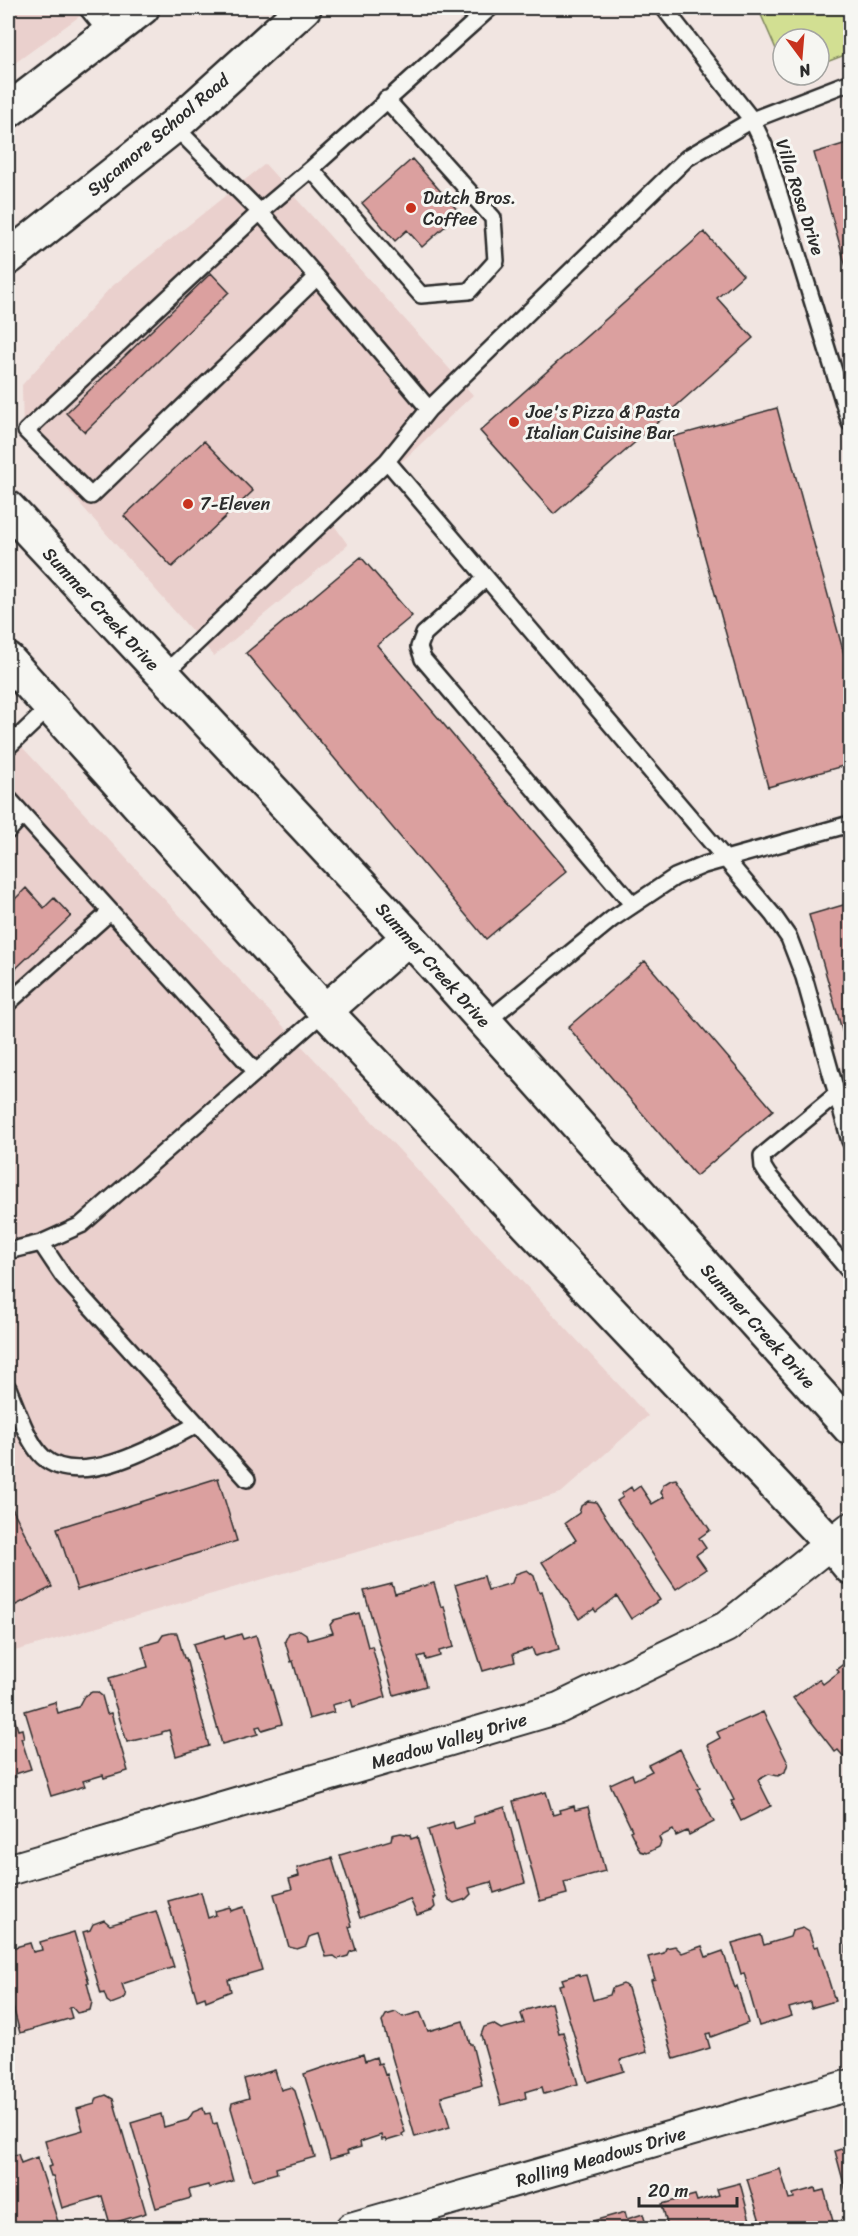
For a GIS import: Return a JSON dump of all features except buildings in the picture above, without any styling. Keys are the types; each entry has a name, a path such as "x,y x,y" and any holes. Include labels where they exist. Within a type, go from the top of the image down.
{"main road":[{"path":"8,111 142,8"},
{"name":"Sycamore School Road","path":"8,258 174,126 303,8"},
{"name":"Summer Creek Drive","path":"8,508 409,937 850,1428"},
{"path":"8,660 325,1011 844,1547"},
{"path":"325,1011 409,937"}],"street":[{"name":"Meadow Valley Drive","path":"8,1870 559,1708 726,1627 844,1547"},
{"name":"Rolling Meadows Drive","path":"351,2229 850,2085"}],"lane":[{"path":"87,8 108,34"},
{"path":"317,277 91,496 26,431 260,212 490,8"},
{"name":"Villa Rosa Drive","path":"664,8 752,120 764,145 850,423"},
{"path":"163,675 387,461 429,409 687,158 752,120 850,82"},
{"path":"311,169 421,295 469,291 496,261 493,218 386,99"},
{"path":"174,126 260,212 429,409"},
{"path":"387,461 773,915 789,938 804,977 850,1141"},
{"path":"486,578 424,634 419,647 423,659 633,905"},
{"path":"8,747 50,707"},
{"path":"8,798 256,1072"},
{"path":"8,831 23,815"},
{"path":"486,1022 612,919 675,877 724,859 850,824"},
{"path":"8,1003 110,912"},
{"path":"8,1251 41,1243 81,1225 325,1011"},
{"path":"837,1094 762,1156 763,1167 768,1175 850,1272"},
{"path":"41,1243 63,1276 247,1479"},
{"path":"8,1388 31,1440 42,1456 55,1465 71,1470 93,1468 137,1455 198,1424"}],"shaded area":[{"path":"8,8 91,8 8,68"},
{"path":"265,164 473,395 334,525 348,545 214,656 23,439 22,385 110,288"},
{"path":"8,732 648,1416 561,1493 8,1653"}],"green space":[{"path":"758,8 850,8 850,53 831,60 831,27 771,27 771,38"}],"place":[{"name":"Dutch Bros. Coffee","path":"411,208"},
{"name":"Joe's Pizza & Pasta Italian Cuisine Bar","path":"514,422"},
{"name":"7-Eleven","path":"188,504"}]}
